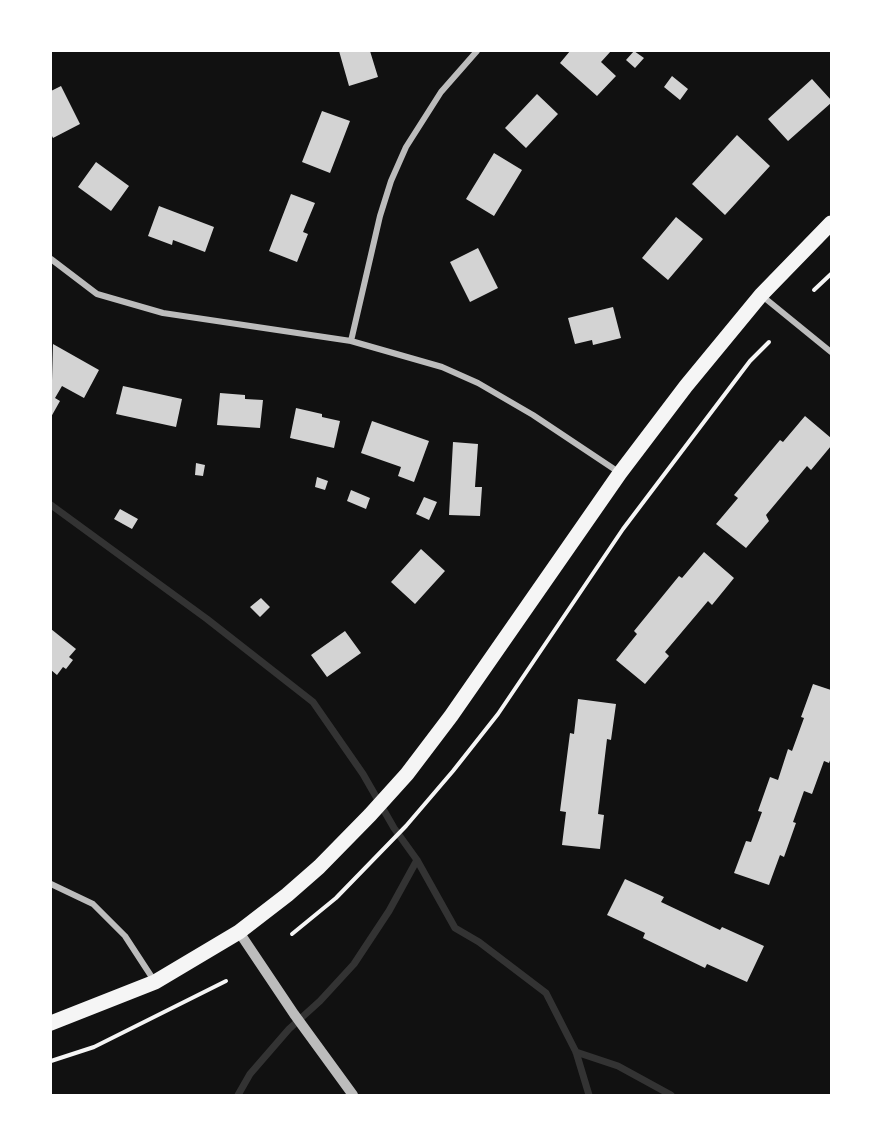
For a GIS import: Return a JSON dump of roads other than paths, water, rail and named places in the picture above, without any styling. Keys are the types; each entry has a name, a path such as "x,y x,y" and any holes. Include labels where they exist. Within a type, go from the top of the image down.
{"main road":[{"path":"51,1023 155,982 239,932 319,867 407,774 451,716 620,473 686,386 761,295 831,223"}],"street":[{"path":"351,341 380,216 391,181 406,147 441,92 477,51"},
{"path":"51,259 97,294 163,314 351,341 442,367 478,382 533,415 620,473"},
{"path":"761,295 831,352"},
{"path":"51,884 93,904 125,936 155,982"},
{"path":"239,932 294,1014 353,1095"}],"waterway":[{"path":"51,505 207,619 313,702 363,774 394,828 417,860 455,928 479,942 546,993 576,1052 589,1095"},
{"path":"238,1095 250,1074 289,1029 320,1001 354,964 389,911 417,860"},
{"path":"576,1052 618,1066 671,1095"}]}
